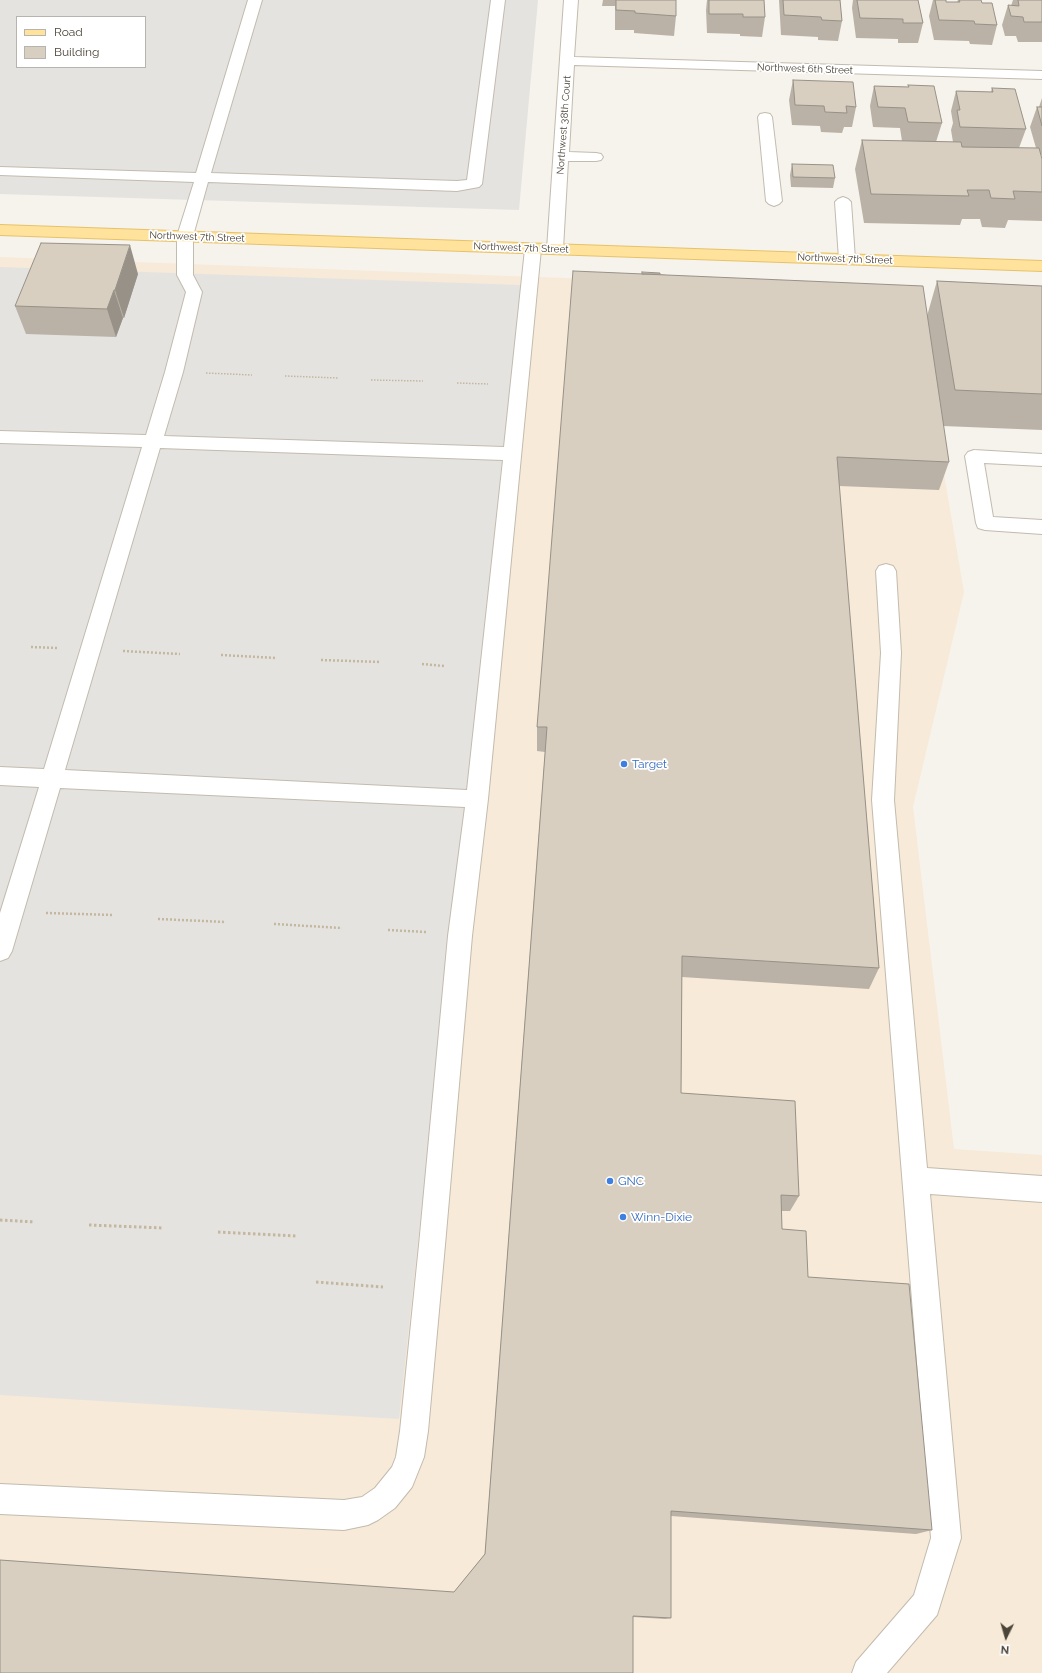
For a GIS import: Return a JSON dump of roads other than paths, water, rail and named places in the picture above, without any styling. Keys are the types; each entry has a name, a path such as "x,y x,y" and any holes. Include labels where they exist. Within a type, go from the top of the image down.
{"main road":[{"name":"Northwest 7th Street","path":"0,230 1042,266"}],"street":[{"path":"0,950 174,372 194,297 193,287 185,275 185,236 201,177 256,0"},
{"path":"0,170 457,186 474,184 498,0"},
{"name":"Northwest 38th Court","path":"556,249 571,0"},
{"name":"Northwest 6th Street","path":"568,61 1042,75"},
{"path":"765,117 774,201"},
{"path":"562,156 596,157"},
{"path":"844,202 847,259"},
{"path":"0,1499 344,1515 368,1510 385,1498 402,1477 410,1457 414,1431 460,936 477,799 533,249"},
{"path":"0,437 512,454"},
{"path":"1042,460 974,456 985,523 1042,527"},
{"path":"867,1673 926,1604 946,1538 883,800 891,653 886,572"},
{"path":"0,776 477,799"},
{"path":"916,1180 1042,1188"}],"place":[{"name":"Target","path":"624,764"},
{"name":"GNC","path":"610,1181"},
{"name":"Winn-Dixie","path":"623,1217"}]}
